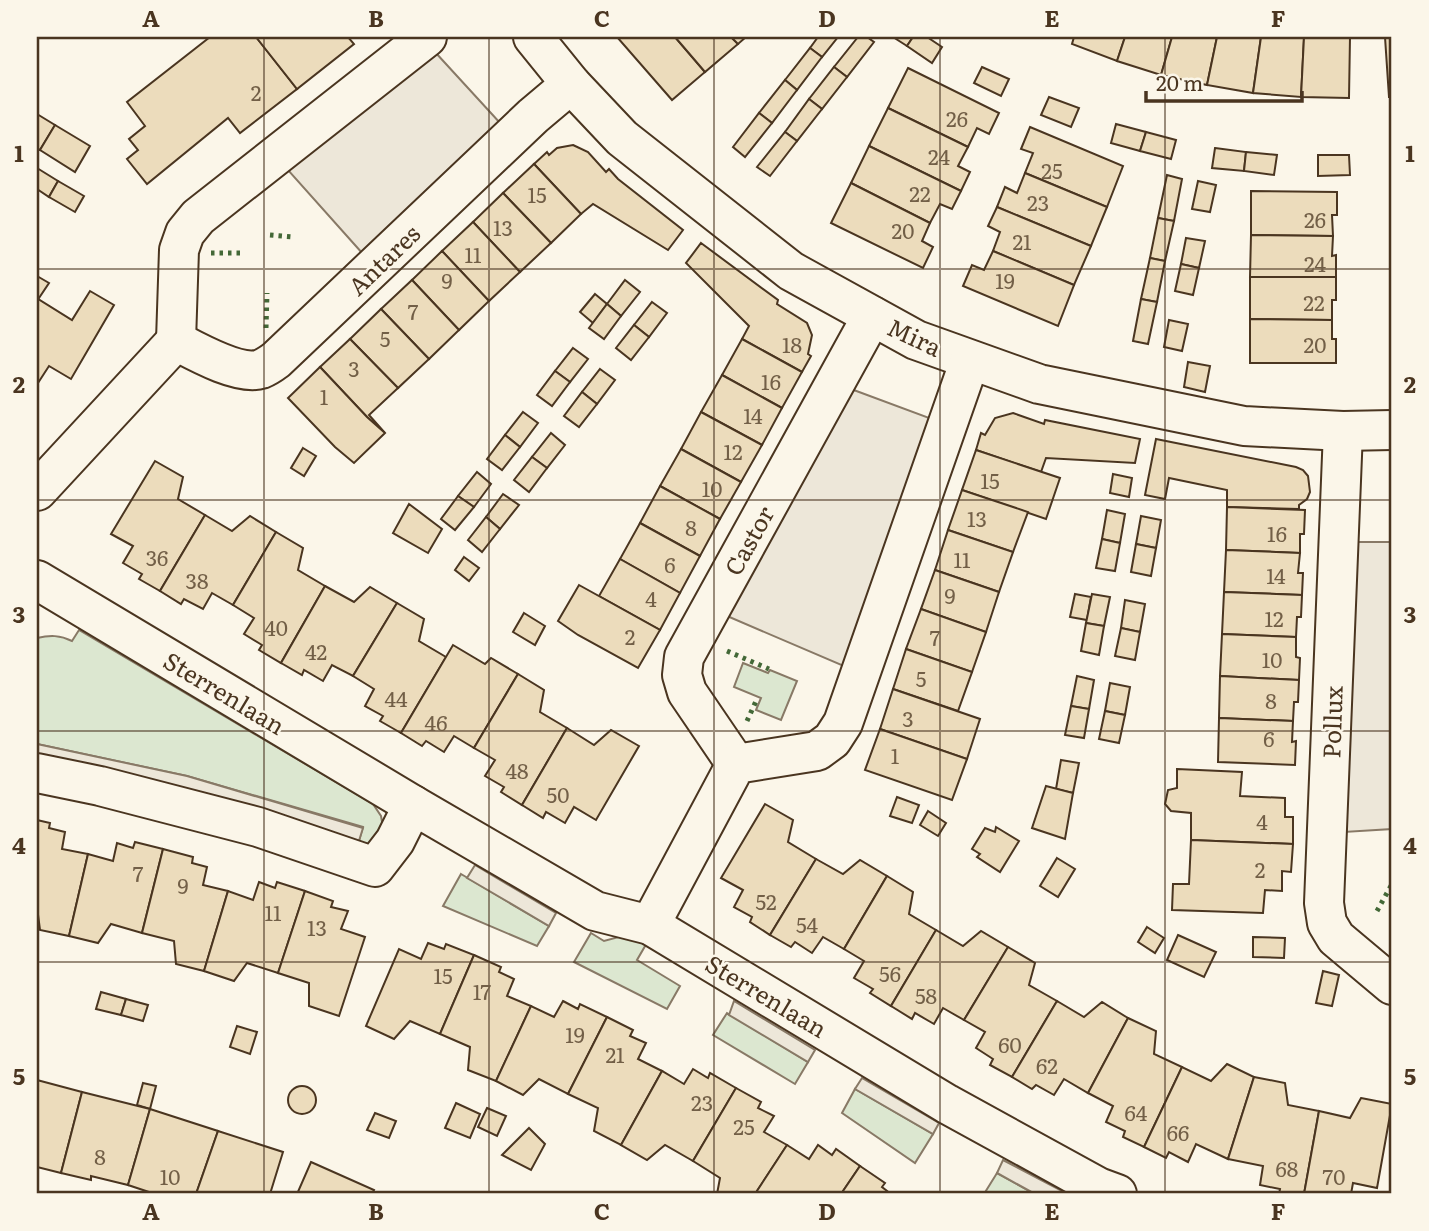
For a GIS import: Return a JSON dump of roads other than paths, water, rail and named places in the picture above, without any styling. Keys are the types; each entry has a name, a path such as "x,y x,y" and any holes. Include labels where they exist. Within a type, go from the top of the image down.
{"street":[{"path":"37,491 176,341 179,250 185,233 198,217 427,37"},
{"name":"Mira","path":"533,37 571,84 622,138 791,271 916,340 1039,384 1244,426 1343,431 1392,430"},
{"name":"Antares","path":"176,341 205,356 247,370 261,369 276,360 523,125 571,84"},
{"name":"Castor","path":"736,764 687,692 682,675 684,657 872,316"},
{"path":"650,925 736,764 817,751 832,740 844,723 970,360"},
{"name":"Pollux","path":"1343,431 1324,903 1327,923 1336,938 1392,985"},
{"name":"Sterrenlaan","path":"37,580 595,911 650,925 947,1104 1098,1187 1117,1194"},
{"path":"37,774 100,786 258,827 375,867 395,841 413,805"}]}
